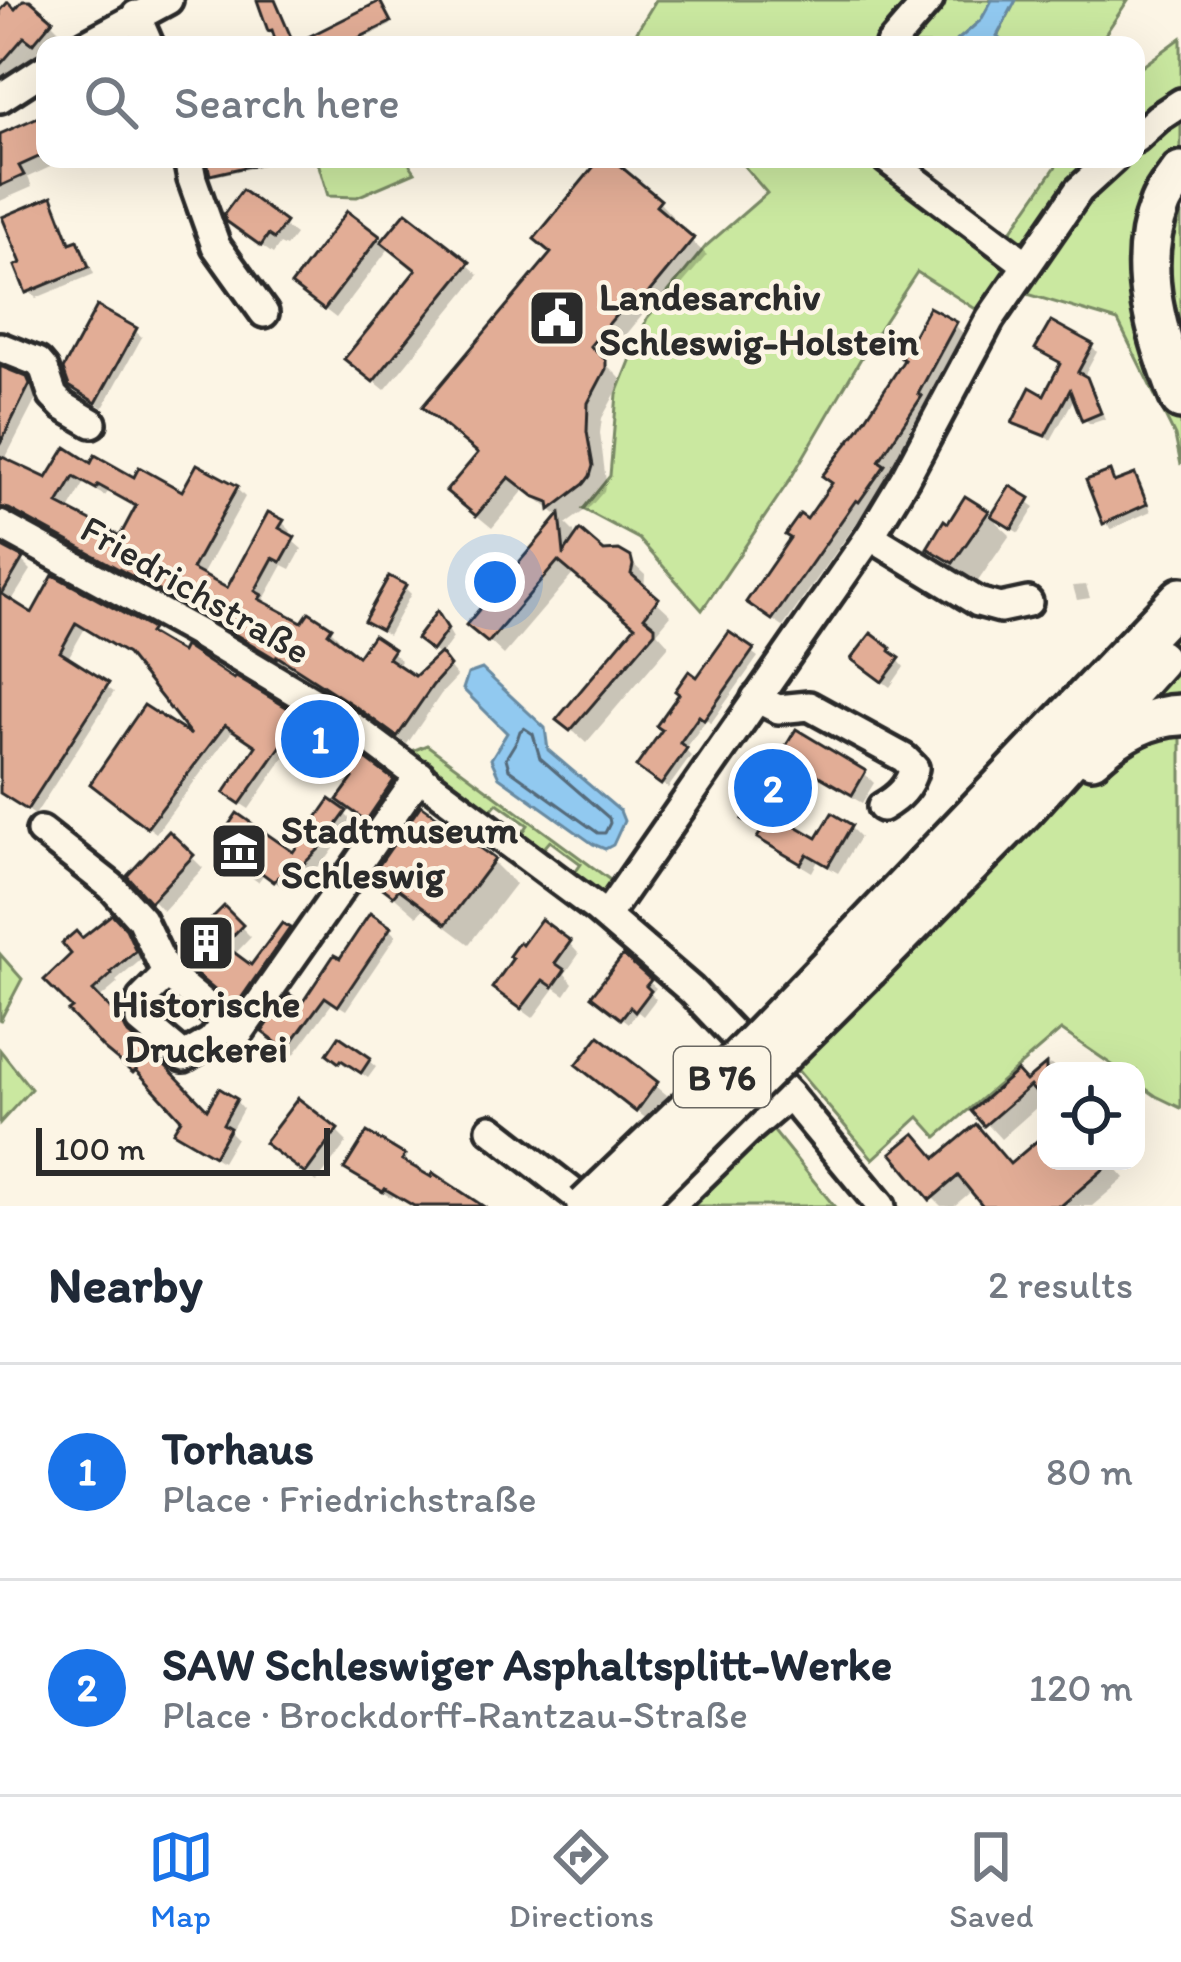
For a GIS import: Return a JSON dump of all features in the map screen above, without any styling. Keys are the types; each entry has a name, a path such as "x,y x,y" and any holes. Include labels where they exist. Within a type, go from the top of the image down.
{"highway":[{"path":"1181,172 1161,200 1148,243 1154,317 1181,399"},
{"path":"1154,317 1181,346"},
{"path":"1100,684 1181,578"},
{"name":"B 76","path":"628,1206 750,1089 860,956 1181,598"},
{"name":"B 76","path":"589,1206 731,1068 860,956 934,902 1181,633"},
{"path":"934,902 992,857 1111,740 1137,726 1181,715"}],"street":[{"path":"100,36 168,0"},
{"path":"898,36 929,0"},
{"path":"136,15 145,36"},
{"path":"0,98 36,75"},
{"path":"1145,129 1181,103"},
{"path":"190,168 216,246 264,313"},
{"path":"898,168 1026,264"},
{"path":"606,916 870,536 990,319 1026,264 1078,190 1103,168"},
{"path":"0,347 38,362 53,395 92,423"},
{"name":"Friedrichstraße","path":"0,525 345,721 606,916 691,990 789,1095 881,1206"},
{"path":"870,536 978,602 1000,608 1028,602"},
{"path":"756,698 778,709 809,706 904,758 914,768 910,782 883,807"},
{"path":"41,830 111,886 141,920 167,974 239,1033 420,775"},
{"path":"167,974 142,999 140,1020 184,1057 211,1041 226,1023"},
{"path":"670,1206 789,1095"},
{"path":"491,1129 589,1206"}],"green space":[{"path":"656,0 992,0 981,20 962,36 638,36"},
{"path":"1016,0 1128,0 1104,36 998,36"},
{"path":"1181,38 1181,465 1175,436 1118,321 1011,289 993,320 917,272 791,478 702,610 639,539 583,509 610,476 617,394 647,318 706,246 767,193 746,168 917,168 1005,240 1055,168 1145,168 1145,64"},
{"path":"320,168 412,168 415,172 357,197 328,196"},
{"path":"1181,610 1181,1108 1145,1088 1145,1062 1108,1062 1061,1030 937,1137 919,1117 873,1159 794,1066 1086,770"},
{"path":"427,745 621,888 607,904 572,877 581,864 550,841 540,853 519,838 528,825 497,803 487,815 405,754"},
{"path":"0,954 22,979 0,1021"},
{"path":"0,1050 31,1089 0,1123"},
{"path":"772,1129 834,1206 692,1206"}],"water":[{"path":"992,0 1016,0 997,36 962,36 981,20"},
{"path":"482,669 545,728 548,750 620,811 624,821 613,845 605,849 593,844 499,777 491,759 507,733 463,689 468,674"}],"building":[{"path":"23,0 30,0 53,20 33,44 24,37 0,65 0,11 8,2 15,9"},
{"path":"257,0 275,0 291,36 268,31"},
{"path":"380,1 391,22 362,36 310,36"},
{"path":"36,118 36,158 19,166 24,175 0,186 0,134"},
{"path":"208,168 241,168 210,175"},
{"path":"593,168 623,168 661,200 656,206 694,238 641,302 633,295 590,346 606,360 606,369 588,403 593,466 584,484 550,510 549,502 509,477 476,516 446,491 478,453 422,407 551,253 534,239"},
{"path":"242,190 286,222 274,239 268,235 261,246 226,221 224,214"},
{"path":"52,196 70,243 78,240 89,267 26,293 15,266 21,263 2,217"},
{"path":"347,211 380,236 324,310 291,285"},
{"path":"406,212 470,262 373,382 344,359 416,270 381,242"},
{"path":"97,306 137,328 96,403 69,386 63,369"},
{"path":"929,307 957,322 918,394 922,396 879,461 885,465 772,620 746,602 790,538 785,535 800,514 807,519 832,483 822,476 904,360"},
{"path":"1051,321 1093,344 1078,372 1087,377 1101,413 1082,421 1070,390 1045,436 1012,423 1030,387 1044,395 1061,363 1035,349"},
{"path":"0,366 27,377 30,384 0,444"},
{"path":"66,447 91,463 95,455 134,477 139,467 182,491 197,464 238,486 192,569 227,588 268,512 284,520 279,528 295,537 281,562 273,558 255,591 262,595 259,599 302,622 309,612 332,627 328,633 358,656 373,635 394,649 388,658 415,676 440,653 450,666 397,737 277,656 0,507 0,456 47,478","holes":["74,477 96,489 98,485 136,506 120,536 58,504"]},
{"path":"1110,471 1114,482 1135,474 1147,504 1103,524 1086,480"},
{"path":"1010,486 1030,498 1012,529 991,516"},
{"path":"965,496 989,511 953,563 927,548"},
{"path":"560,514 564,553 580,530 604,551 619,550 631,557 631,574 659,598 644,617 655,632 570,731 556,720 635,626 558,561 488,643 466,625"},
{"path":"0,546 23,558 2,594 32,613 53,575 335,736 394,780 366,821 337,800 353,778 299,740 290,752 281,746 240,804 224,793 256,746 225,725 147,828 90,784 144,705 191,735 127,654 76,623 60,652 109,683 27,810 0,793"},
{"path":"389,576 406,585 381,630 364,621"},
{"path":"437,611 448,629 432,651 416,639"},
{"path":"729,632 754,649 704,720 699,716 680,743 687,748 661,785 636,767 662,730 656,726 679,694 675,691 689,671 697,677"},
{"path":"871,633 900,658 882,682 851,659"},
{"path":"796,729 866,771 852,795 800,765 772,812 817,838 832,813 852,825 828,866 807,854 801,864 757,838 762,830 742,819"},
{"path":"330,799 347,811 320,848 285,882 278,877 274,882 254,867 248,875 234,865 240,857 217,842 237,813 293,852"},
{"path":"421,805 495,859 446,924 399,889 393,896 370,878"},
{"path":"169,831 194,855 150,902 127,876"},
{"path":"224,906 243,925 224,945 251,965 282,923 290,928 235,1007 182,963 177,953"},
{"path":"370,913 391,927 338,1006 325,997 286,1050 262,1032 289,994 302,1003"},
{"path":"112,914 136,951 93,991 128,1034 207,1109 219,1088 237,1099 223,1124 230,1128 214,1156 173,1132 181,1119 136,1070 133,1073 104,1049 44,980 71,954 62,943 76,931 82,938"},
{"path":"541,919 571,941 555,963 565,970 553,987 543,980 521,1009 492,988 513,958 509,956"},
{"path":"623,955 651,980 646,986 651,991 635,1012 630,1007 621,1019 591,996"},
{"path":"339,1036 371,1058 361,1073 327,1054"},
{"path":"599,1036 658,1082 636,1112 576,1065"},
{"path":"1017,1071 1026,1081 1037,1072 1037,1094 1030,1086 984,1126 971,1111"},
{"path":"298,1098 338,1129 305,1174 264,1143"},
{"path":"976,1124 1010,1164 1037,1141 1037,1170 1103,1170 1061,1206 983,1206 958,1176 930,1200 891,1153 915,1133 936,1158"},
{"path":"367,1132 405,1155 402,1160 431,1177 433,1173 483,1206 414,1206 344,1169"}],"place":[{"name":"Landesarchiv Schleswig-Holstein","path":"557,318"},
{"name":"Torhaus","path":"320,739"},
{"name":"SAW Schleswiger Asphaltsplitt-Werke","path":"773,788"},
{"name":"Stadtmuseum Schleswig","path":"239,851"},
{"name":"Historische Druckerei","path":"206,943"}]}
